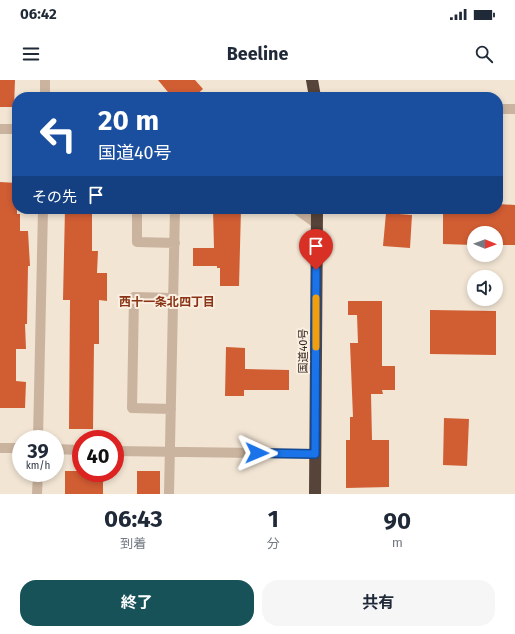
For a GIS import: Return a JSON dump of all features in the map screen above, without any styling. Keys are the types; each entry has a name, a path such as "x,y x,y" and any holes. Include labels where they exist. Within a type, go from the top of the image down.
{"highway":[{"path":"312,80 314,92"},
{"name":"国道40号","path":"315,494 317,214"}],"street":[{"path":"45,80 45,92"},
{"path":"503,109 515,110"},
{"path":"0,129 12,129"},
{"path":"38,430 43,214"},
{"path":"137,214 137,242 175,243"},
{"path":"169,494 175,214"},
{"path":"303,214 317,224"},
{"path":"171,409 132,408 134,297 173,298"},
{"path":"0,448 12,448"},
{"path":"124,451 315,454"},
{"path":"37,494 38,482"}],"building":[{"path":"0,80 15,80 15,92 12,92 12,107 0,107"},
{"path":"158,80 195,80 203,89 200,92 168,92"},
{"path":"0,182 12,183 12,214 20,214 20,231 28,231 30,266 28,266 27,324 25,324 26,349 16,349 16,381 26,382 25,408 0,408"},
{"path":"503,204 515,205 515,245 503,245 503,226 467,226 467,245 443,244 443,214 503,214"},
{"path":"65,214 92,214 92,251 98,251 97,273 107,273 107,301 99,300 99,344 94,344 93,429 69,429 70,300 63,300"},
{"path":"213,214 241,214 239,286 220,286 220,268 217,268 217,266 193,266 193,248 214,248"},
{"path":"386,214 412,215 410,248 383,246"},
{"path":"348,301 382,301 382,366 395,366 395,390 382,390 383,394 371,394 372,440 389,440 389,487 346,488 346,440 350,440 350,417 353,417 350,343 358,343 357,315 348,315"},
{"path":"430,310 496,311 496,355 430,354"},
{"path":"226,347 245,348 245,369 289,370 289,390 244,390 244,396 225,396"},
{"path":"444,418 469,419 467,466 443,465"},
{"path":"65,471 72,471 72,482 103,482 103,494 65,494"},
{"path":"137,471 160,471 160,494 137,494"}],"slow traffic":[{"path":"316,298 316,347"}],"district":[{"name":"西十一条北四丁目","path":"167,302"}],"route":[{"path":"257,453 315,454 316,270"}]}
